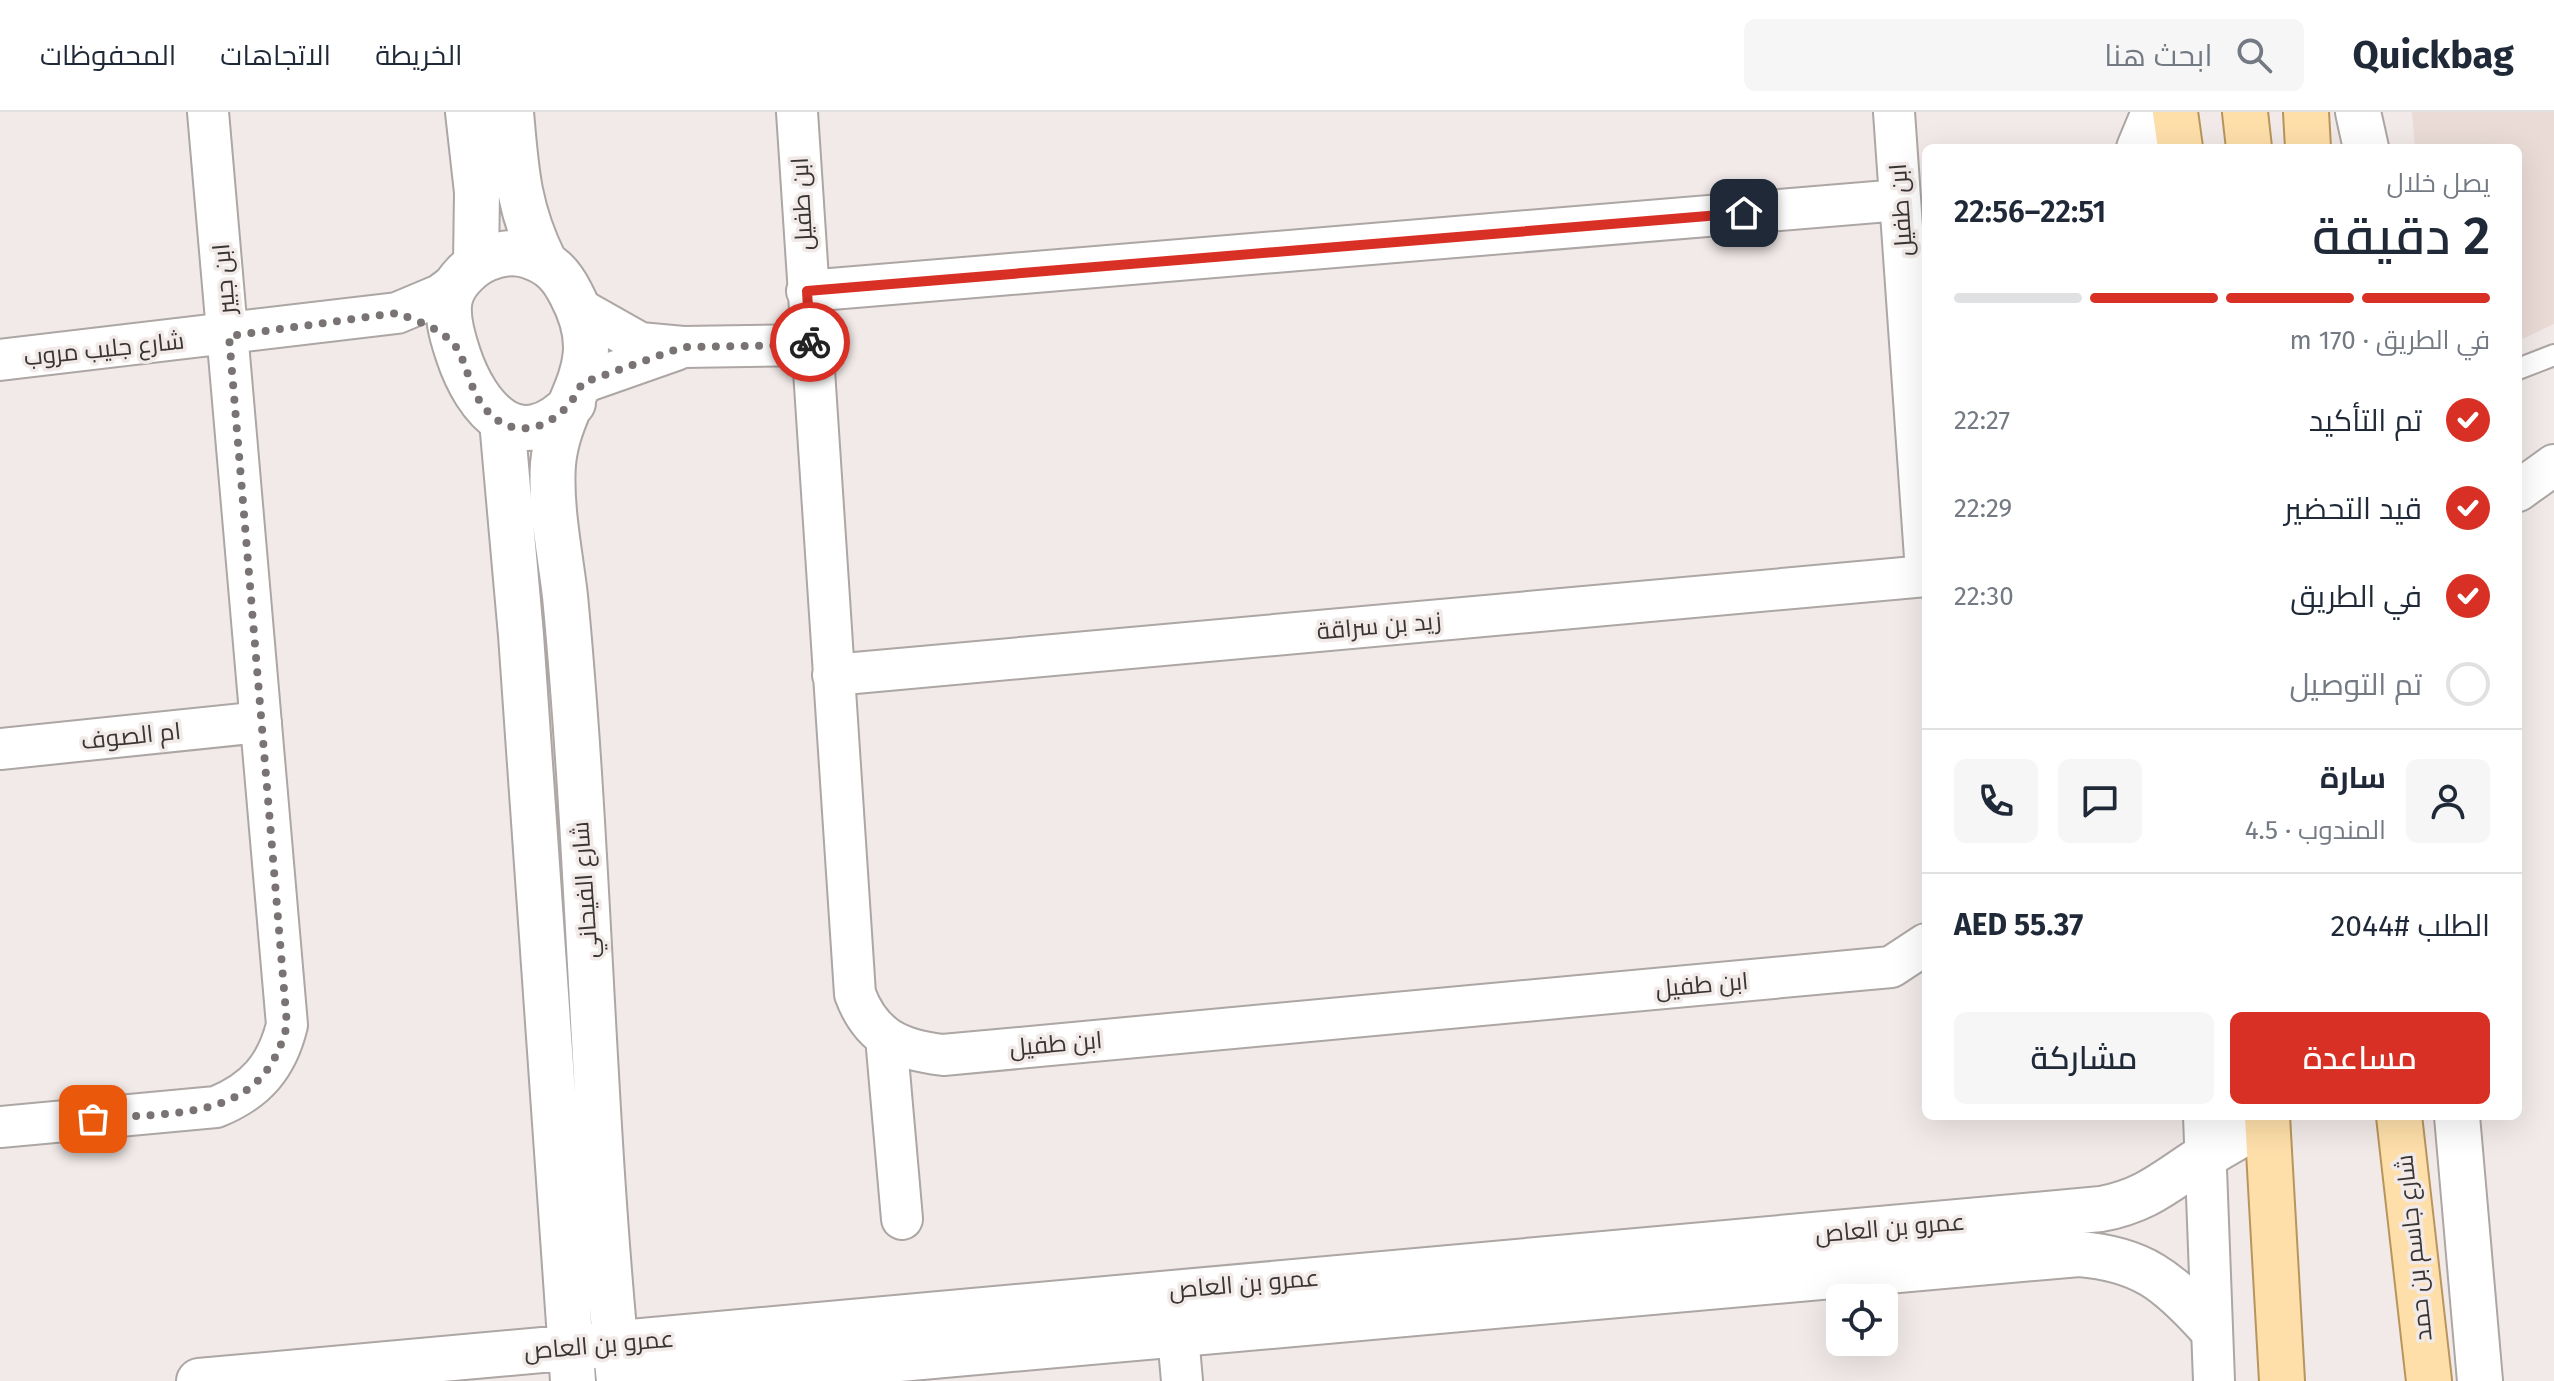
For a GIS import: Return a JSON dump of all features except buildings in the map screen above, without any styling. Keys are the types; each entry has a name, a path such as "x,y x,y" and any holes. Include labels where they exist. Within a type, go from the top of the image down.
{"main road":[{"path":"2175,112 2179,144"},
{"path":"2245,112 2249,144"},
{"path":"2306,112 2308,144"},
{"path":"2267,1120 2282,1381"},
{"name":"شارع جاسم بن حمد","path":"2399,1120 2429,1381"}],"street":[{"name":"ابن جبير","path":"0,1127 216,1107 238,1099 271,1068 284,1036 287,1002 208,112"},
{"path":"467,272 477,192 468,112"},
{"path":"511,112 526,223 544,261"},
{"name":"ابن طفيل","path":"797,112 855,994 864,1019 886,1037 916,1052 959,1054 1891,967 1922,947"},
{"name":"ابن طفيل","path":"1894,112 1920,404 1922,461"},
{"path":"2139,144 2152,112"},
{"path":"2358,112 2365,144"},
{"path":"807,291 1900,200"},
{"path":"577,393 585,332 578,308 559,273 544,261 522,253 498,254 467,272 451,295 449,312 455,347 482,405 502,421 528,428 545,425 577,393 683,347"},
{"name":"شارع جليب مروب","path":"0,360 229,336 397,313 440,295 467,272"},
{"path":"578,308 640,343 683,347 810,345"},
{"path":"397,313 418,321 455,347"},
{"name":"شارع الفيحاني","path":"577,393 553,460 553,499 568,627 617,1362"},
{"name":"شارع الفيحاني","path":"502,421 521,635 571,1364"},
{"name":"زيد بن سراقة","path":"833,675 1922,574"},
{"name":"ام الصوف","path":"0,749 261,722"},
{"path":"886,1037 902,1219"},
{"name":"عمرو بن العاص","path":"653,1381 703,1364 1174,1290 2121,1205 2173,1181 2204,1136 2260,1120"},
{"path":"2457,1120 2480,1381"},
{"path":"2204,1136 2209,1326 2214,1381"},
{"path":"1915,1225 1919,1268"},
{"name":"عمرو بن العاص","path":"199,1381 617,1362 703,1364 1178,1333 2079,1254 2115,1258 2151,1273 2174,1288 2209,1326"},
{"path":"608,1258 637,1299 677,1328 703,1364"},
{"path":"1174,1290 1182,1381"}],"lane":[{"path":"2522,367 2554,355"}],"shaded area":[{"path":"2412,112 2554,112 2554,324 2522,339 2522,144 2415,144"}],"way so far":[{"path":"93,1119 216,1107 238,1099 271,1068 287,1025 229,336 397,313 438,332 455,347 482,405 494,416 510,425 528,428 545,425 561,416 573,403 582,383 683,347 810,345 810,342"}],"route":[{"path":"810,342 807,291 1744,213"}]}
